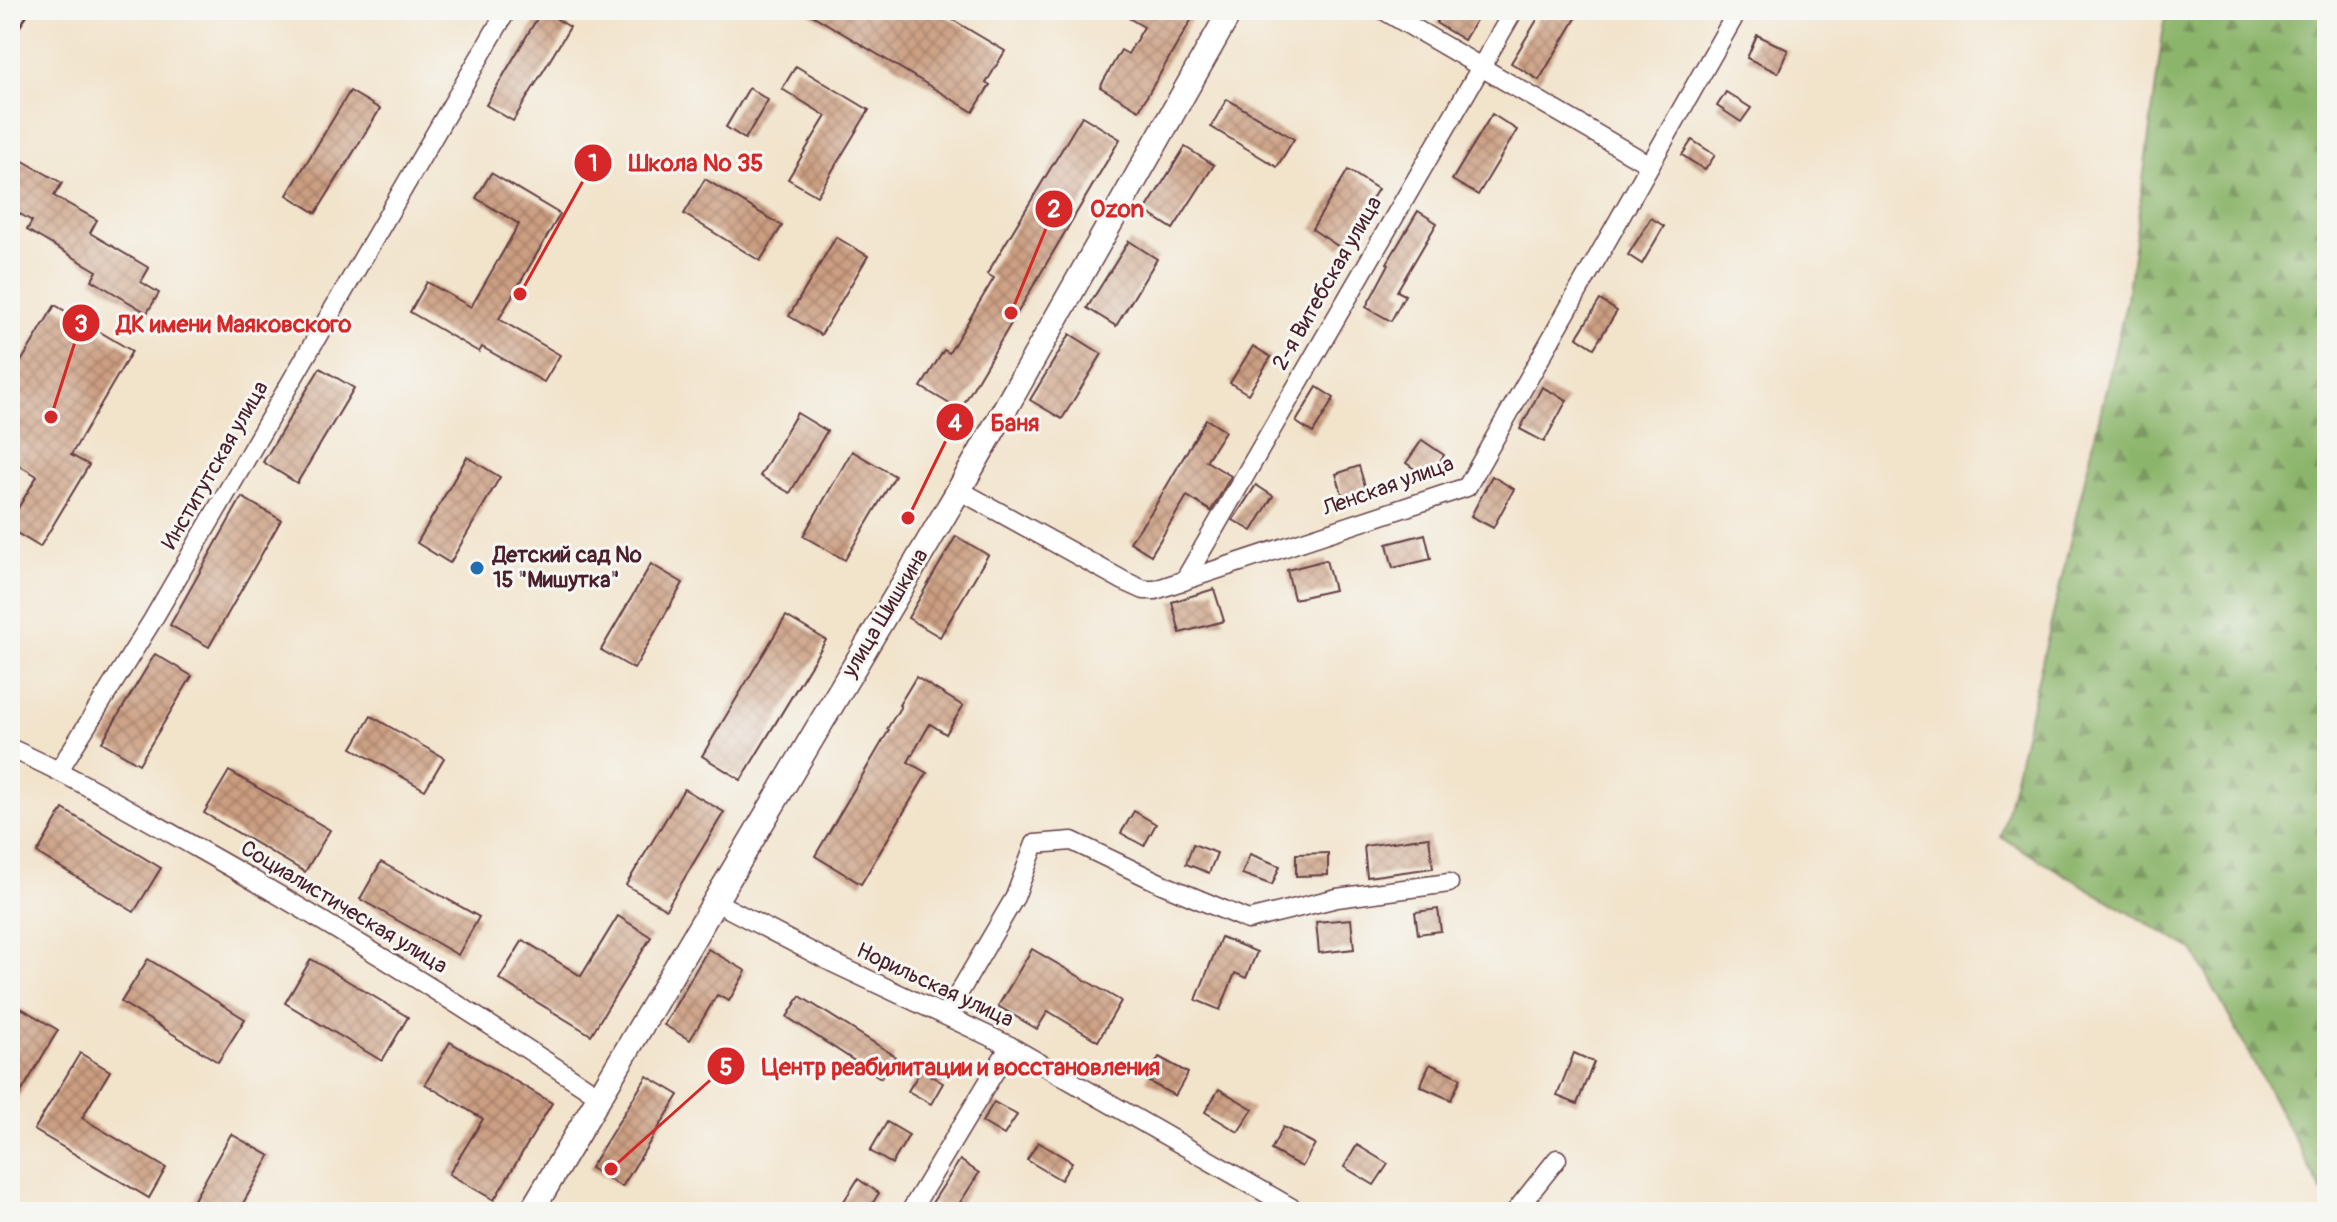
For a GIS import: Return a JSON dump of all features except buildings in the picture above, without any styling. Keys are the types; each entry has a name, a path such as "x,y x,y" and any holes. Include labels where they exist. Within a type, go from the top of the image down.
{"main road":[{"name":"улица Шишкина","path":"531,1212 959,490 1231,10"}],"street":[{"name":"Институтская улица","path":"59,770 152,621 507,10"},
{"path":"1383,10 1648,164"},
{"name":"2-я Витебская улица","path":"1184,581 1514,10"},
{"name":"Ленская улица","path":"959,490 1132,585 1155,590 1467,487 1738,10"},
{"path":"10,748 59,770"},
{"name":"Социалистическая улица","path":"59,770 294,902 459,1004 599,1096"},
{"path":"946,1015 1015,897 1035,844 1072,841 1248,920 1337,898 1449,883"},
{"name":"Норильская улица","path":"714,901 831,962 1010,1046 1299,1212"},
{"path":"910,1212 1010,1046"},
{"path":"1515,1212 1557,1159"}],"green space":[{"path":"2166,10 2327,10 2327,1195 2322,1191 2194,951 2001,837 2127,299"}],"tram line":[{"path":"10,43 30,10"}],"place":[{"name":"Школа № 35","path":"520,294"},
{"name":"Ozon","path":"1011,313"},
{"name":"ДК имени Маяковского","path":"51,417"},
{"name":"Баня","path":"908,518"},
{"name":"Детский сад № 15 \"Мишутка\"","path":"477,568"},
{"name":"Центр реабилитации и восстановления","path":"611,1169"}]}
